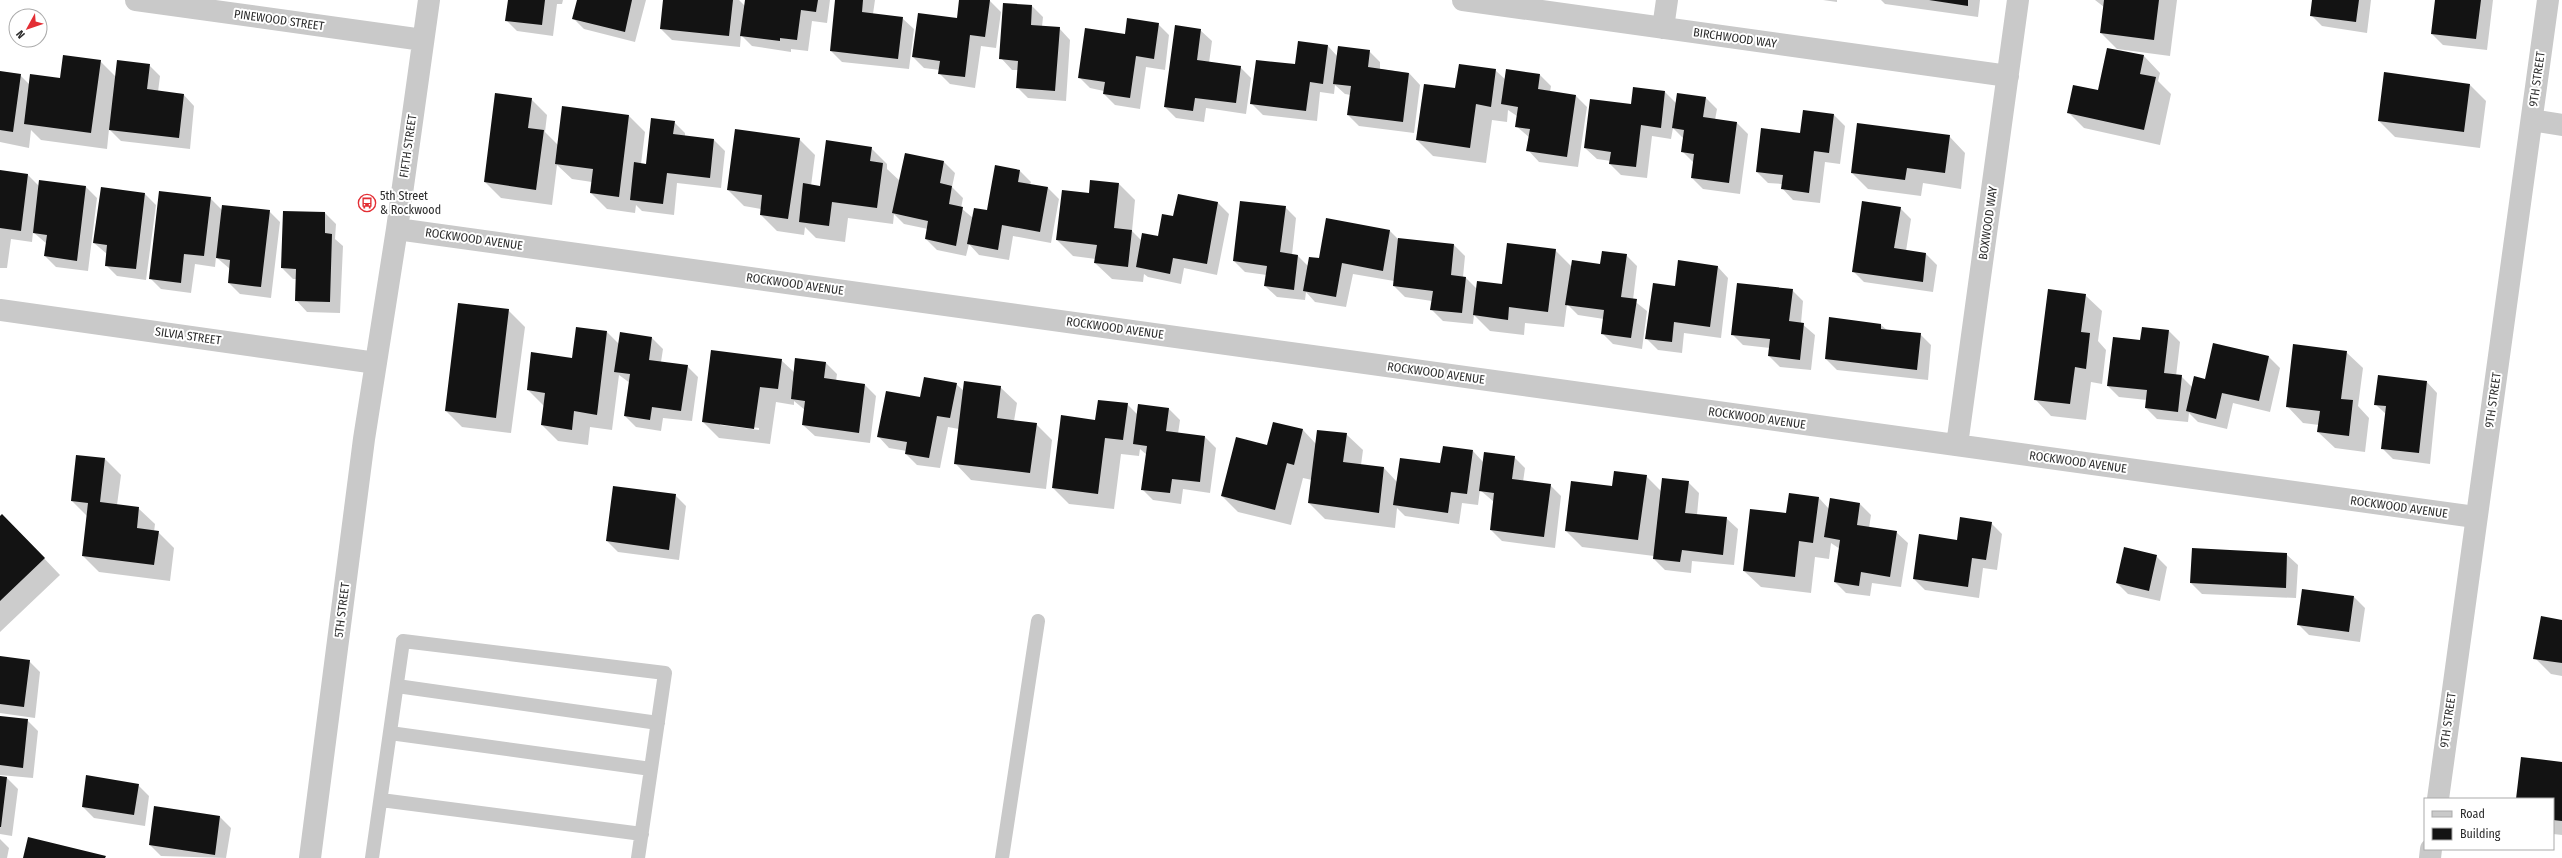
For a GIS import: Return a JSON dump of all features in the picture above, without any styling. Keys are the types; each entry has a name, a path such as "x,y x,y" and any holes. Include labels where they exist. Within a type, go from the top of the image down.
{"street":[{"name":"PINEWOOD STREET","path":"136,0 423,40"},
{"name":"FIFTH STREET","path":"376,363 397,228 429,0"},
{"name":"BIRCHWOOD WAY","path":"1463,0 2008,76"},
{"path":"1663,28 1667,0"},
{"name":"BOXWOOD WAY","path":"1957,445 2018,0"},
{"name":"9TH STREET","path":"2438,798 2475,517 2548,0"},
{"path":"2532,120 2562,125"},
{"name":"ROCKWOOD AVENUE","path":"397,228 2475,517"},
{"name":"SILVIA STREET","path":"0,310 376,363"},
{"name":"5TH STREET","path":"310,858 376,363"}],"lane":[{"path":"1002,858 1038,621"},
{"path":"372,858 403,641 666,673 638,858"},
{"path":"397,686 658,723"},
{"path":"390,733 651,770"},
{"path":"381,800 642,834"}],"building":[{"path":"508,0 545,0 542,25 505,21"},
{"path":"577,0 632,0 625,32 572,19"},
{"path":"663,0 733,0 729,36 660,29"},
{"path":"745,0 818,0 816,12 801,10 797,40 780,38 780,41 740,36"},
{"path":"835,0 863,0 862,12 903,17 898,59 830,51"},
{"path":"959,0 990,0 985,37 970,35 965,77 938,74 940,61 912,57 918,13 957,18"},
{"path":"1929,0 1968,0 1968,6"},
{"path":"2104,0 2159,0 2154,40 2100,33"},
{"path":"2312,0 2359,0 2356,22 2310,16"},
{"path":"2435,0 2481,0 2476,39 2431,34"},
{"path":"1003,3 1032,5 1031,25 1060,27 1055,91 1016,88 1018,61 999,59"},
{"path":"1127,18 1159,23 1154,59 1136,56 1130,98 1103,94 1105,82 1078,78 1085,28 1125,34"},
{"path":"1175,25 1201,29 1197,60 1241,66 1236,103 1195,98 1193,111 1164,107"},
{"path":"1298,41 1328,45 1323,84 1310,82 1306,111 1250,104 1256,60 1295,64"},
{"path":"1338,46 1370,50 1368,67 1409,73 1403,122 1347,115 1351,86 1333,84"},
{"path":"2107,48 2144,55 2140,74 2156,77 2144,130 2067,113 2073,85 2098,90"},
{"path":"63,55 101,60 91,133 24,124 30,74 60,78"},
{"path":"117,60 150,64 147,89 184,94 179,138 109,130"},
{"path":"1459,64 1496,69 1491,107 1476,104 1470,148 1416,140 1424,84 1455,88"},
{"path":"1506,69 1540,74 1538,89 1576,95 1567,157 1526,151 1530,129 1515,127 1518,107 1501,104"},
{"path":"0,71 21,74 13,132 0,130"},
{"path":"2384,72 2470,84 2464,132 2378,121"},
{"path":"1633,87 1665,91 1661,128 1641,125 1636,167 1609,164 1611,152 1584,148 1590,99 1631,104"},
{"path":"495,93 532,98 528,128 544,130 536,190 484,182"},
{"path":"1677,93 1706,97 1703,117 1737,122 1729,183 1691,178 1694,154 1681,152 1684,130 1672,128"},
{"path":"562,106 629,115 619,197 590,193 593,169 555,164"},
{"path":"1803,110 1834,114 1829,153 1814,151 1809,193 1781,189 1783,175 1756,172 1761,128 1800,133"},
{"path":"651,118 675,121 673,134 714,139 710,178 667,173 663,204 630,200 634,162 646,164"},
{"path":"1857,123 1950,135 1945,173 1907,168 1905,180 1851,173"},
{"path":"735,129 800,138 788,219 760,215 762,195 727,190"},
{"path":"826,140 872,147 870,161 883,163 877,208 832,202 829,226 799,222 803,183 820,186"},
{"path":"905,153 944,161 940,183 952,186 949,204 963,207 956,246 925,239 928,221 892,213"},
{"path":"995,165 1020,170 1018,182 1048,187 1040,232 1002,225 998,250 967,244 974,208 987,210"},
{"path":"0,170 28,174 21,231 0,228"},
{"path":"39,180 86,186 77,261 44,256 47,235 33,233"},
{"path":"1090,180 1119,183 1114,228 1132,230 1128,267 1094,263 1097,245 1056,240 1062,190 1089,193"},
{"path":"101,187 145,193 136,269 105,266 107,245 93,243"},
{"path":"159,191 211,197 204,256 184,254 181,283 149,279"},
{"path":"1178,194 1218,202 1207,264 1173,258 1170,274 1136,267 1142,233 1158,236 1162,214 1173,216"},
{"path":"1240,201 1286,206 1280,252 1298,255 1294,290 1264,286 1267,266 1233,261"},
{"path":"1862,201 1901,207 1894,248 1926,253 1923,282 1852,272"},
{"path":"222,205 270,210 261,287 228,283 230,260 216,258"},
{"path":"283,211 325,212 325,233 332,234 330,302 295,301 296,269 281,268"},
{"path":"1326,218 1390,230 1383,271 1342,263 1336,297 1303,291 1309,257 1319,258"},
{"path":"1398,238 1454,244 1451,275 1466,277 1462,313 1430,310 1433,291 1393,286"},
{"path":"1507,243 1556,249 1548,312 1509,307 1508,320 1473,315 1477,281 1502,284"},
{"path":"1602,251 1627,254 1621,297 1637,299 1631,338 1601,334 1604,310 1565,305 1572,260 1600,264"},
{"path":"1678,260 1718,266 1710,327 1674,322 1672,342 1645,339 1653,283 1675,286"},
{"path":"1737,283 1793,289 1789,321 1804,323 1800,360 1768,356 1770,339 1731,335"},
{"path":"2048,289 2086,294 2081,332 2090,333 2086,369 2075,367 2070,404 2034,400"},
{"path":"458,303 509,309 496,418 445,411"},
{"path":"1829,317 1881,324 1881,329 1921,333 1917,370 1825,359"},
{"path":"576,327 607,331 597,415 574,411 572,430 541,425 545,393 527,390 531,352 572,358"},
{"path":"2142,327 2169,330 2164,373 2182,375 2178,412 2145,408 2147,390 2107,386 2113,337 2140,340"},
{"path":"620,332 652,337 649,360 688,365 681,411 652,407 650,420 624,416 630,374 614,372"},
{"path":"2213,343 2269,356 2259,401 2222,393 2216,419 2186,411 2194,376 2205,379"},
{"path":"2293,344 2347,351 2341,399 2353,400 2349,436 2317,432 2320,411 2286,407"},
{"path":"711,350 782,359 778,389 760,387 754,429 702,422"},
{"path":"795,358 826,362 824,378 865,384 859,433 802,425 805,401 791,399"},
{"path":"2378,375 2427,381 2419,453 2381,449 2386,406 2374,405"},
{"path":"924,377 957,383 950,418 937,416 929,458 905,454 907,442 877,437 886,391 920,397"},
{"path":"964,381 1001,386 997,418 1037,423 1030,473 954,464"},
{"path":"1098,400 1128,403 1123,440 1105,438 1098,494 1052,488 1061,415 1095,420"},
{"path":"1138,404 1169,408 1166,431 1205,436 1200,482 1172,479 1170,493 1141,490 1147,446 1133,444"},
{"path":"1273,422 1303,429 1294,465 1287,463 1275,510 1221,496 1236,437 1267,445"},
{"path":"1317,430 1347,433 1343,462 1384,467 1379,513 1308,503"},
{"path":"1443,446 1473,450 1467,494 1451,492 1448,513 1393,505 1400,458 1440,463"},
{"path":"1484,452 1515,456 1512,479 1551,484 1544,537 1490,530 1494,493 1479,491"},
{"path":"76,455 105,458 100,502 139,507 137,528 159,531 154,565 82,556 88,503 71,501"},
{"path":"1614,471 1647,475 1638,540 1565,531 1571,481 1612,486"},
{"path":"1662,478 1689,481 1685,513 1727,517 1723,555 1682,550 1680,562 1653,559"},
{"path":"613,486 676,494 669,550 606,541"},
{"path":"1789,493 1819,497 1813,543 1799,541 1795,577 1743,571 1750,509 1786,513"},
{"path":"1830,498 1860,503 1857,525 1897,531 1890,577 1861,572 1859,586 1834,582 1840,540 1824,537"},
{"path":"2,514 45,558 0,601 0,516"},
{"path":"1960,517 1992,522 1986,560 1972,558 1968,587 1913,579 1919,534 1957,540"},
{"path":"2124,547 2157,555 2149,591 2116,583"},
{"path":"2192,548 2287,553 2286,588 2190,583"},
{"path":"2302,589 2354,596 2349,632 2297,625"},
{"path":"2541,616 2562,620 2562,663 2533,659"},
{"path":"0,656 30,660 24,707 0,704"},
{"path":"0,716 28,719 23,768 0,765"},
{"path":"2521,757 2562,762 2562,821 2554,820 2554,798 2516,798"},
{"path":"86,775 139,784 134,815 82,807"},
{"path":"0,776 7,777 1,827 0,827"},
{"path":"154,806 220,816 215,855 149,845"},
{"path":"28,837 106,856 105,858 23,858"}],"place":[{"name":"5th Street & Rockwood","path":"367,203"}]}
